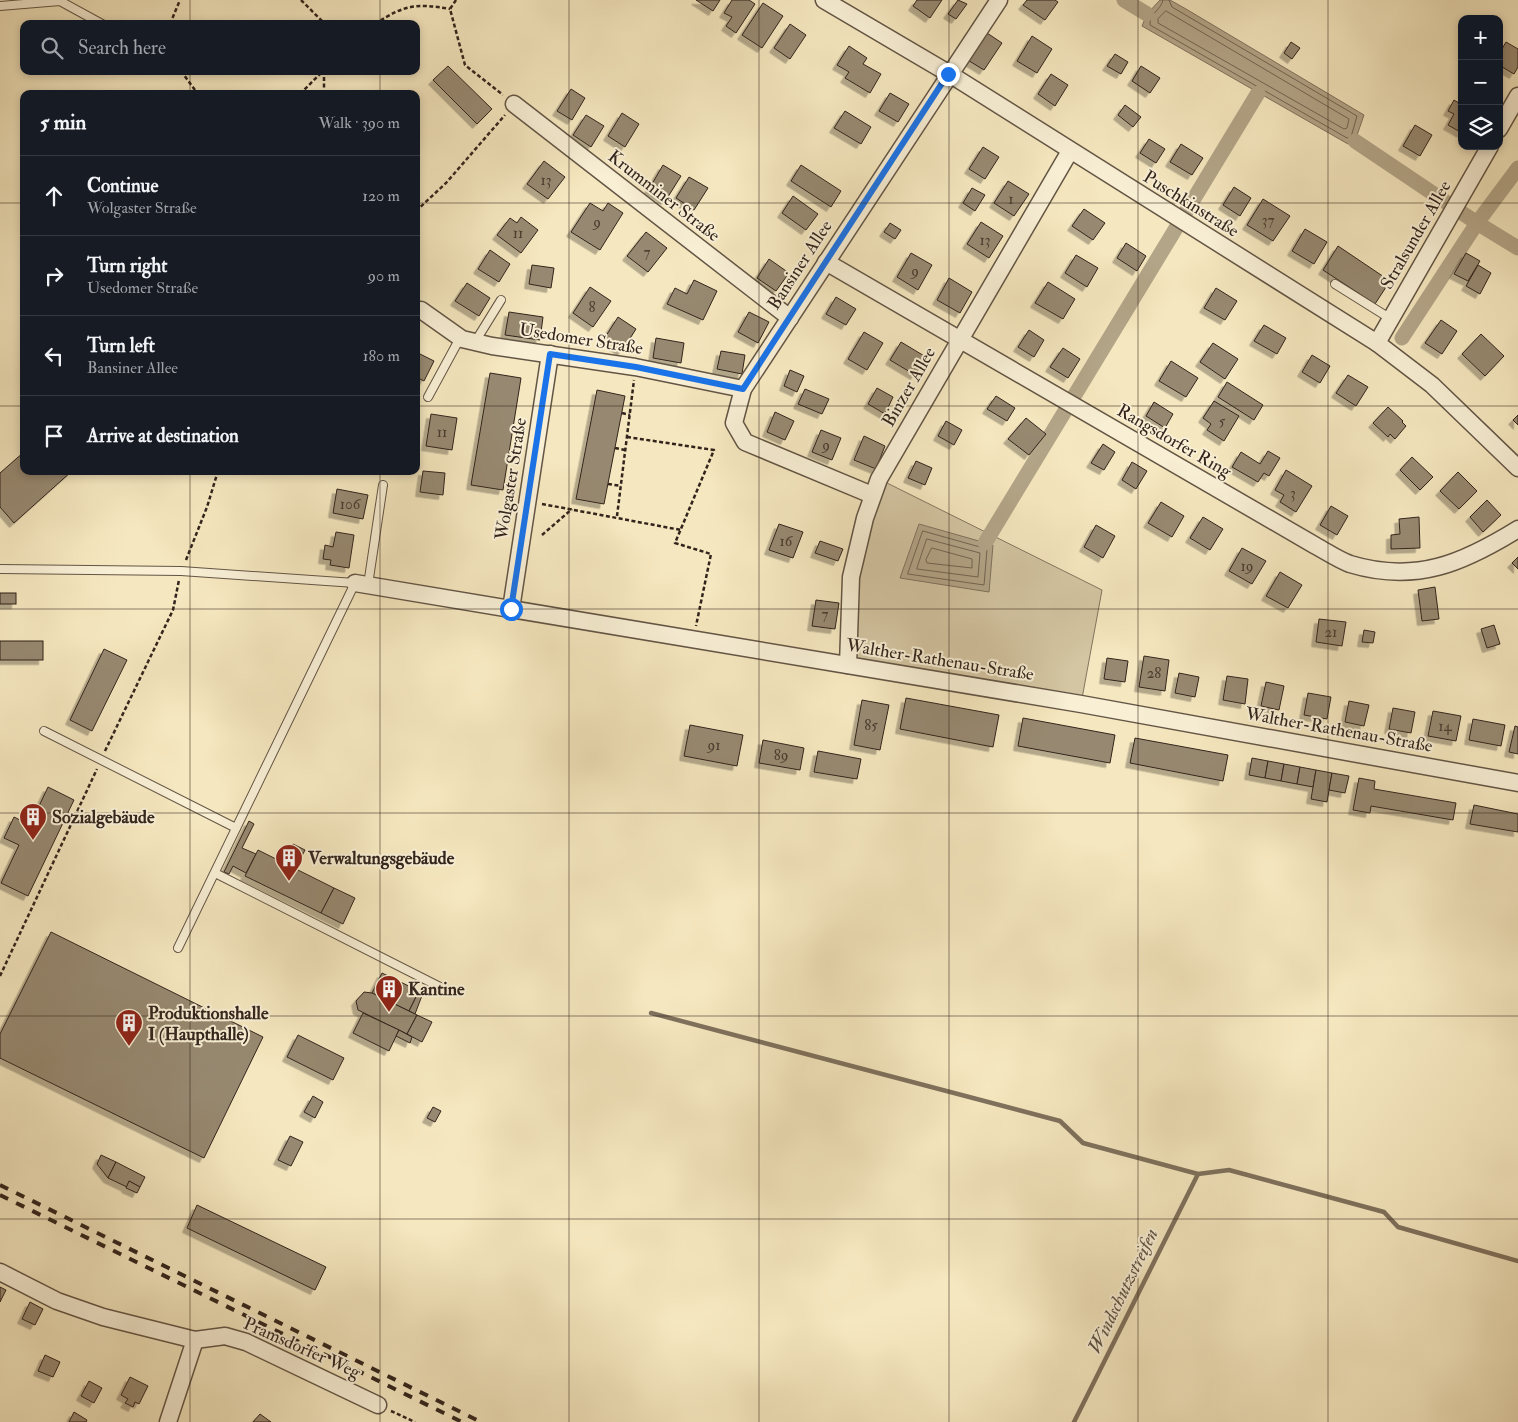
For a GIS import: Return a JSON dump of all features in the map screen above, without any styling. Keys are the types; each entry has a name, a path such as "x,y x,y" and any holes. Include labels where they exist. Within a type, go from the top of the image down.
{"street":[{"name":"Puschkinstraße","path":"824,0 948,74 1168,214 1377,343 1432,384 1518,468"},
{"name":"Bansiner Allee","path":"872,496 745,442 734,423 743,389 948,74 999,0"},
{"path":"1503,122 1518,96"},
{"name":"Krumminer Straße","path":"514,104 790,318"},
{"name":"Stralsunder Allee","path":"1377,343 1488,150"},
{"name":"Binzer Allee","path":"848,665 851,577 878,479 1070,151"},
{"name":"Rangsdorfer Ring","path":"826,262 1350,564 1384,570 1420,571 1457,562 1488,548 1518,529"},
{"name":"Usedomer Straße","path":"421,310 468,340 636,367 743,389"},
{"name":"Wolgaster Straße","path":"511,609 550,354"},
{"name":"Walther-Rathenau-Straße","path":"362,584 1081,704 1518,783"},
{"name":"Pramsdorfer Weg","path":"0,1272 57,1302 103,1317 195,1340 225,1336 246,1342 378,1405"},
{"path":"168,1422 195,1340"}],"lane":[{"path":"0,6 60,1 95,20"},
{"path":"1335,284 1391,319"},
{"path":"428,397 468,340 502,300"},
{"path":"178,948 236,828 362,584 383,485"},
{"path":"0,569 181,571 362,584"},
{"path":"44,731 236,828"},
{"path":"215,874 446,990"}],"path":[{"path":"172,20 180,0"},
{"path":"301,0 321,20"},
{"path":"420,207 446,183 514,104 465,65 450,9 456,0"},
{"path":"381,20 397,10 413,5 450,9"},
{"path":"183,75 195,90"},
{"path":"304,90 320,75"},
{"path":"324,75 324,90"},
{"path":"617,517 636,367"},
{"path":"622,413 630,414"},
{"path":"627,437 714,450 675,543 711,554 693,640"},
{"path":"615,448 625,450"},
{"path":"0,976 173,610 181,571 207,507 217,475"},
{"path":"608,484 621,486"},
{"path":"527,501 681,530"},
{"path":"542,535 572,509"},
{"path":"378,1405 415,1422"}],"shaded area":[{"path":"879,479 1102,590 1081,704 848,665 851,577"}],"water":[{"path":"1160,0 1170,0 1186,9 1364,115 1355,141 1348,144 1142,26 1147,14"},
{"path":"919,524 993,545 989,592 900,578"}],"building":[{"path":"696,0 720,0 713,11"},
{"path":"732,0 749,0 755,4 736,33 726,26 732,17 724,13"},
{"path":"917,0 942,0 930,18 913,6"},
{"path":"958,0 967,4 956,19 948,14"},
{"path":"1027,0 1055,0 1058,2 1045,20 1023,5"},
{"path":"763,3 783,16 762,48 742,35"},
{"path":"790,24 806,35 790,59 774,48"},
{"path":"984,31 1002,43 984,70 966,59"},
{"path":"1032,36 1052,49 1037,73 1017,61"},
{"path":"1291,42 1300,48 1292,59 1284,53"},
{"path":"1506,42 1518,49 1518,67 1514,74 1503,67 1503,47"},
{"path":"849,46 867,58 863,64 881,74 870,93 845,78 849,72 837,65"},
{"path":"1115,54 1128,62 1121,74 1107,66"},
{"path":"448,66 492,109 477,124 433,80"},
{"path":"1141,66 1160,78 1150,93 1132,81"},
{"path":"1051,74 1068,85 1055,106 1038,94"},
{"path":"571,89 585,98 572,120 557,111"},
{"path":"890,93 909,104 898,122 879,111"},
{"path":"1454,100 1458,102 1458,131 1448,125 1454,114 1448,111"},
{"path":"1125,105 1141,117 1133,127 1118,115"},
{"path":"845,111 871,127 861,144 834,128"},
{"path":"622,113 639,124 625,147 608,136"},
{"path":"586,115 604,126 591,147 573,135"},
{"path":"1415,125 1432,135 1420,156 1403,146"},
{"path":"1149,139 1165,149 1156,163 1140,153"},
{"path":"1181,144 1203,158 1192,175 1170,162"},
{"path":"983,147 999,157 985,179 969,169"},
{"path":"544,161 565,177 548,199 527,184"},
{"path":"663,165 681,176 666,200 649,189"},
{"path":"801,165 841,191 831,207 791,181"},
{"path":"689,177 708,188 694,210 676,198"},
{"path":"1008,181 1029,194 1014,216 994,203"},
{"path":"1234,187 1251,198 1240,216 1223,205"},
{"path":"972,188 985,195 975,211 963,203"},
{"path":"793,196 818,214 806,230 782,213"},
{"path":"1263,199 1290,216 1273,241 1247,225"},
{"path":"590,203 603,211 608,203 623,213 600,250 571,232"},
{"path":"1084,209 1105,223 1093,240 1072,226"},
{"path":"521,217 538,230 521,253 497,235 510,218 517,223"},
{"path":"981,222 1003,236 989,258 967,244"},
{"path":"890,223 901,230 895,239 884,232"},
{"path":"1305,229 1327,242 1314,264 1292,251"},
{"path":"646,232 667,248 648,272 627,256"},
{"path":"1126,243 1146,256 1137,271 1117,258"},
{"path":"1338,246 1390,281 1375,304 1323,270"},
{"path":"490,250 510,264 499,282 478,269"},
{"path":"911,253 932,265 918,290 897,277"},
{"path":"1466,253 1480,261 1468,281 1454,274"},
{"path":"1076,255 1098,268 1087,287 1065,273"},
{"path":"769,259 789,273 776,291 757,278"},
{"path":"532,265 554,268 551,288 529,284"},
{"path":"1478,265 1491,273 1480,294 1466,286"},
{"path":"949,278 972,292 960,313 937,300"},
{"path":"694,280 717,291 703,320 667,304 675,288 687,294"},
{"path":"1048,282 1075,299 1063,319 1035,303"},
{"path":"467,283 490,298 479,316 455,301"},
{"path":"590,287 611,301 593,327 573,313"},
{"path":"1216,288 1237,301 1225,320 1204,308"},
{"path":"836,297 856,309 846,325 826,314"},
{"path":"509,312 543,317 540,340 505,335"},
{"path":"749,312 769,322 758,343 738,332"},
{"path":"618,317 636,329 622,351 604,339"},
{"path":"1441,320 1457,331 1442,354 1425,343"},
{"path":"1264,325 1286,338 1277,354 1254,341"},
{"path":"1029,330 1044,340 1034,357 1018,347"},
{"path":"864,332 883,343 867,370 848,359"},
{"path":"1481,334 1504,356 1485,376 1462,354"},
{"path":"656,338 684,343 681,363 653,358"},
{"path":"901,342 926,357 915,375 890,360"},
{"path":"1213,343 1238,359 1225,379 1200,362"},
{"path":"1063,348 1080,359 1068,378 1050,367"},
{"path":"721,351 745,355 742,374 717,369"},
{"path":"420,354 434,361 424,381 420,379"},
{"path":"1312,355 1330,366 1320,383 1302,372"},
{"path":"1171,361 1198,378 1186,397 1159,381"},
{"path":"790,370 804,376 797,392 784,386"},
{"path":"490,373 521,378 503,490 471,485"},
{"path":"1348,375 1368,387 1356,406 1336,393"},
{"path":"1227,382 1263,405 1254,420 1218,397"},
{"path":"877,388 893,397 885,414 868,404"},
{"path":"805,389 829,399 822,414 798,404"},
{"path":"597,390 625,396 604,504 576,499"},
{"path":"996,396 1015,408 1007,421 987,409"},
{"path":"1214,401 1239,416 1224,441 1207,430 1211,424 1203,418"},
{"path":"1154,402 1173,414 1165,428 1146,416"},
{"path":"1388,407 1406,426 1395,439 1390,434 1388,437 1373,423"},
{"path":"775,412 794,421 785,440 767,432"},
{"path":"431,414 457,418 452,450 426,446"},
{"path":"1518,415 1518,425 1513,420"},
{"path":"1026,418 1046,434 1029,455 1008,439"},
{"path":"946,421 962,430 954,445 938,436"},
{"path":"821,430 841,438 832,460 812,452"},
{"path":"864,436 885,446 876,469 854,460"},
{"path":"1103,444 1115,452 1104,470 1091,463"},
{"path":"1268,451 1280,458 1269,476 1264,473 1258,482 1232,467 1241,452 1260,464"},
{"path":"20,456 20,475 68,475 14,523 0,507 0,473"},
{"path":"1412,457 1433,477 1420,490 1400,470"},
{"path":"916,461 932,468 925,485 908,478"},
{"path":"1132,462 1147,471 1136,489 1122,480"},
{"path":"1286,470 1312,486 1296,512 1280,502 1284,495 1275,490"},
{"path":"423,471 445,473 443,495 420,492"},
{"path":"1458,472 1477,491 1459,509 1440,491"},
{"path":"337,489 368,495 363,519 333,513"},
{"path":"1487,500 1501,515 1483,532 1470,517"},
{"path":"1161,502 1184,516 1172,537 1148,523"},
{"path":"1331,506 1348,516 1337,535 1320,525"},
{"path":"1203,517 1223,529 1210,550 1190,538"},
{"path":"1419,517 1420,548 1391,549 1391,535 1400,534 1399,519"},
{"path":"779,524 803,532 793,558 769,550"},
{"path":"1096,525 1115,536 1103,558 1084,547"},
{"path":"336,532 354,535 349,568 330,565 331,560 323,559 325,545 333,547"},
{"path":"820,541 843,549 838,561 815,553"},
{"path":"1242,548 1266,561 1252,584 1229,571"},
{"path":"1518,557 1518,569 1512,563"},
{"path":"1280,572 1302,585 1288,608 1266,596"},
{"path":"1435,587 1439,619 1422,621 1418,590"},
{"path":"0,593 16,593 16,604 0,604"},
{"path":"816,600 839,603 835,629 812,626"},
{"path":"1319,619 1346,622 1342,646 1316,642"},
{"path":"1494,625 1500,644 1487,648 1481,629"},
{"path":"1364,630 1375,632 1373,643 1362,642"},
{"path":"0,641 43,641 43,660 0,660"},
{"path":"104,649 127,660 92,731 70,720"},
{"path":"1144,656 1169,660 1165,691 1139,687"},
{"path":"1107,658 1128,661 1125,682 1104,679"},
{"path":"1179,673 1199,677 1195,697 1175,693"},
{"path":"1227,676 1248,679 1245,704 1223,700"},
{"path":"1266,682 1284,686 1279,710 1261,706"},
{"path":"1308,693 1331,697 1327,719 1304,715"},
{"path":"906,698 999,715 993,747 900,729"},
{"path":"862,700 889,705 880,750 854,745"},
{"path":"1349,701 1369,705 1364,726 1345,722"},
{"path":"1393,708 1415,712 1411,733 1389,729"},
{"path":"1433,711 1461,716 1456,741 1428,736"},
{"path":"1023,718 1115,735 1110,763 1018,746"},
{"path":"1473,719 1505,725 1501,746 1469,740"},
{"path":"690,725 743,735 737,766 684,756"},
{"path":"1515,726 1518,727 1518,754 1509,752"},
{"path":"1135,738 1228,755 1223,781 1130,763"},
{"path":"763,740 804,748 800,770 759,763"},
{"path":"818,751 861,759 857,779 814,772"},
{"path":"1252,758 1268,761 1265,778 1249,775"},
{"path":"1268,761 1284,764 1281,781 1265,778"},
{"path":"1284,764 1300,767 1297,784 1281,781"},
{"path":"1300,767 1316,770 1313,787 1297,784"},
{"path":"1316,770 1332,773 1327,802 1311,799"},
{"path":"1332,773 1349,776 1345,793 1329,790"},
{"path":"1359,778 1375,781 1374,789 1456,803 1453,820 1371,806 1370,813 1353,810"},
{"name":"Sozialgebäude","path":"48,787 74,800 28,896 1,883 19,845 4,838 14,817 30,825"},
{"path":"1474,805 1518,814 1518,832 1470,824"},
{"path":"249,821 254,824 242,848 256,854 246,873 233,866 229,874 224,872"},
{"path":"293,844 305,850 295,869 283,863"},
{"name":"Verwaltungsgebäude","path":"258,850 334,888 321,913 245,876"},
{"path":"334,888 355,898 343,924 321,913"},
{"name":"Produktionshalle I (Haupthalle)","path":"51,932 263,1037 204,1158 0,1058 0,1034"},
{"path":"382,973 419,991 409,1011 372,993"},
{"path":"419,991 423,993 415,1014 409,1011"},
{"name":"Kantine","path":"364,992 372,993 417,1015 407,1034 358,1010 356,1001"},
{"path":"363,1013 399,1030 389,1051 353,1033"},
{"path":"417,1015 432,1022 422,1042 407,1034"},
{"path":"399,1030 412,1037 410,1043 396,1036"},
{"path":"298,1035 344,1058 333,1080 287,1057"},
{"path":"313,1096 323,1102 315,1118 304,1112"},
{"path":"433,1107 441,1111 435,1122 427,1118"},
{"path":"290,1136 303,1142 291,1166 278,1160"},
{"path":"101,1155 116,1162 108,1178 97,1164"},
{"path":"116,1162 145,1177 140,1187 129,1181 127,1187 108,1178"},
{"path":"129,1181 140,1187 137,1193 126,1188"},
{"path":"197,1205 326,1267 315,1290 187,1228"},
{"path":"0,1287 6,1290 0,1302"},
{"path":"30,1302 43,1309 35,1325 22,1319"},
{"path":"45,1355 60,1362 53,1377 38,1371"},
{"path":"130,1377 148,1386 139,1404 135,1402 133,1407 125,1403 128,1399 121,1395"},
{"path":"89,1381 102,1388 94,1403 81,1396"},
{"path":"74,1412 87,1420 86,1422 69,1422"},
{"path":"260,1414 271,1422 253,1422"}],"waterway":[{"path":"1124,0 1147,14"},
{"path":"985,543 1258,93"},
{"path":"1355,141 1477,223 1518,248"},
{"path":"1402,338 1477,223 1518,168"},
{"path":"651,1013 1060,1121 1083,1143 1198,1174 1229,1170 1384,1212 1398,1227 1518,1261"},
{"name":"Windschutzstreifen","path":"1074,1422 1198,1174"}],"railway":[{"path":"0,1185 481,1422"},
{"path":"0,1195 462,1422"}],"place":[{"name":"Sozialgebäude","path":"33,841"},
{"name":"Verwaltungsgebäude","path":"289,882"},
{"name":"Kantine","path":"389,1013"},
{"name":"Produktionshalle I (Haupthalle)","path":"129,1047"}],"route":[{"path":"511,609 550,354 636,367 743,389 948,74"}]}
